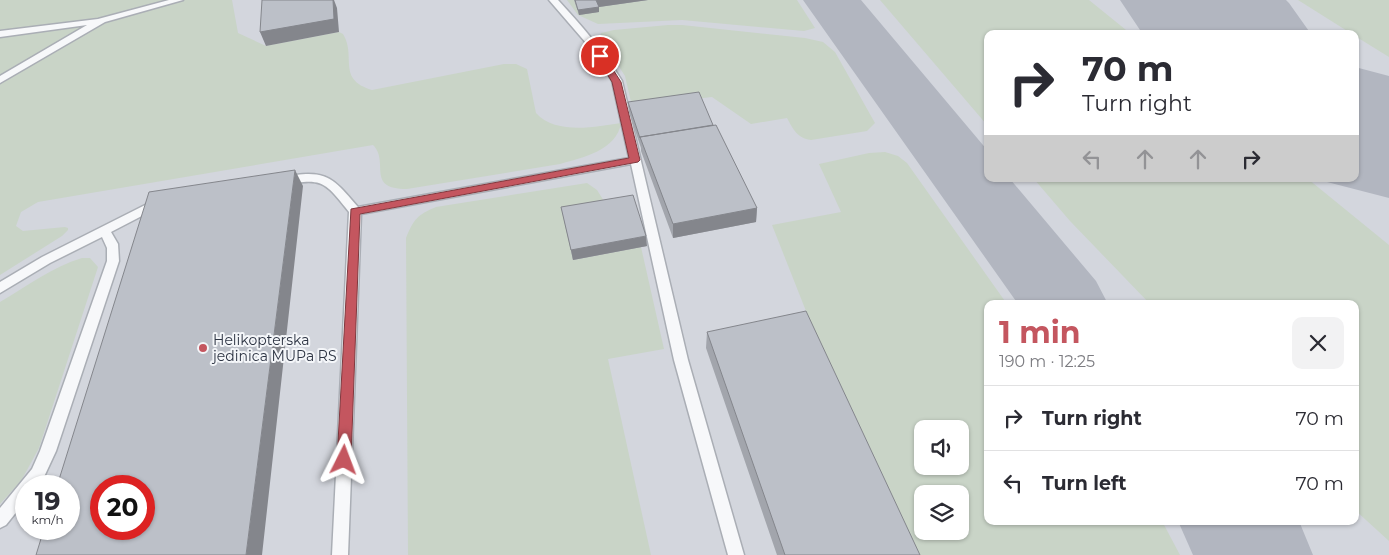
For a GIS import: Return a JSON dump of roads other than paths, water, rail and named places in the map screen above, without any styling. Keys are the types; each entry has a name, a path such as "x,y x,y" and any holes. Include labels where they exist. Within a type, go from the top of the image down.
{"lane":[{"path":"0,34 102,20 179,0"},
{"path":"554,0 580,29 610,69 617,82 681,360 736,555"},
{"path":"0,80 102,20"},
{"path":"355,211 635,160"},
{"path":"274,182 313,176 323,178 330,182 355,211 340,555"},
{"path":"0,288 46,260 103,230 167,200"},
{"path":"37,475 48,451 112,260 114,250 112,241 103,230"},
{"path":"0,520 15,502"}],"place":[{"name":"Helikopterska jedinica MUPa RS","path":"203,348"}]}
